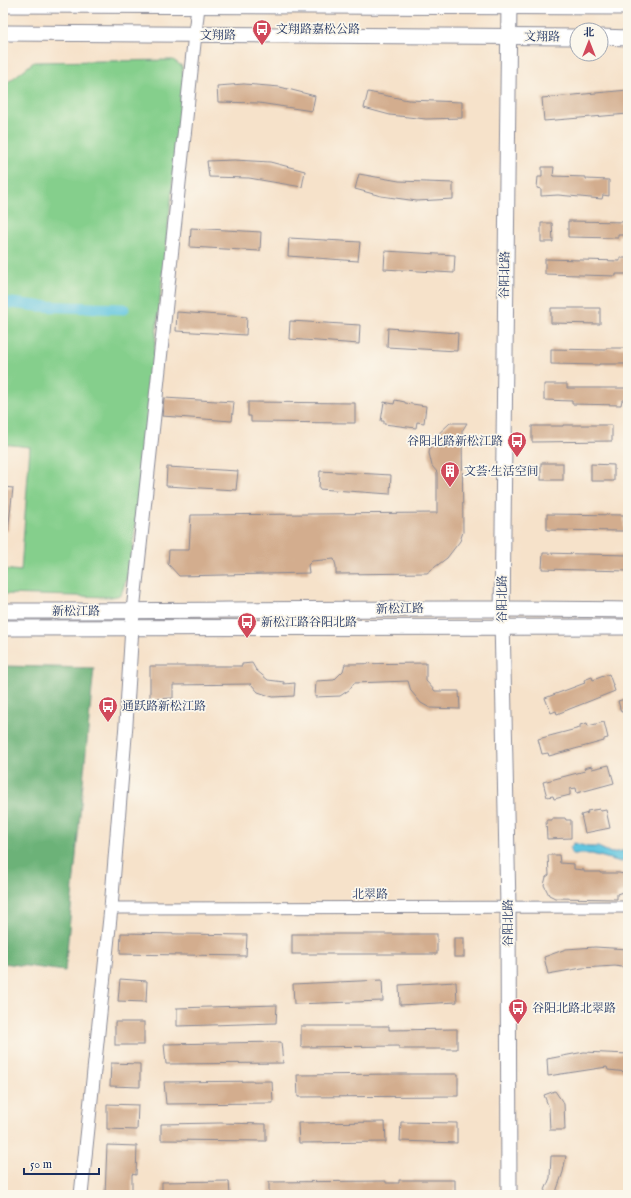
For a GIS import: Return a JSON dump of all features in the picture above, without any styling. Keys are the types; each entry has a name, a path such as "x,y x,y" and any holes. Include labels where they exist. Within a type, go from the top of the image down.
{"main road":[{"path":"3,5 508,5 628,7"},
{"name":"谷阳北路","path":"508,5 502,627 508,907 509,1195"},
{"name":"文翔路","path":"3,33 569,37"},
{"path":"609,37 628,38"},
{"name":"新松江路","path":"3,611 502,608 628,610"},
{"name":"新松江路","path":"3,628 628,626"}],"street":[{"path":"81,1195 111,908 126,724 133,611 198,6"},
{"name":"北翠路","path":"111,908 628,907"}],"green space":[{"path":"173,60 182,66 184,81 131,564 121,595 111,597 3,594 3,569 21,571 30,447 3,444 3,86 34,62"},
{"path":"3,666 94,668 65,971 3,963"}],"water":[{"path":"574,843 588,847 598,847 611,853 628,850 628,859 621,862 592,854 573,854 571,853 570,848"}],"building":[{"path":"244,84 280,87 315,96 312,111 259,103 218,102 217,86"},
{"path":"628,90 628,114 544,121 542,98"},
{"path":"368,92 408,100 462,102 462,118 426,119 390,115 364,108"},
{"path":"234,160 270,162 305,171 302,187 249,178 209,177 207,161"},
{"path":"542,167 554,167 553,176 586,177 586,179 609,180 609,196 603,195 602,199 558,195 541,196 541,189 537,188 538,177 542,177"},
{"path":"359,174 399,181 453,183 453,199 417,201 381,196 355,189"},
{"path":"568,221 628,222 628,235 618,235 618,238 568,237"},
{"path":"541,223 552,223 553,242 541,242"},
{"path":"191,228 261,232 260,251 190,247"},
{"path":"289,238 360,242 358,261 288,256"},
{"path":"385,251 455,255 454,273 384,269"},
{"path":"620,258 628,258 628,274 616,274 616,276 545,274 545,259 620,261"},
{"path":"551,308 600,308 600,324 551,323"},
{"path":"177,312 247,317 246,335 176,331"},
{"path":"290,321 360,325 359,344 289,339"},
{"path":"388,328 458,333 457,351 387,347"},
{"path":"606,348 627,348 627,364 551,364 551,349 606,350"},
{"path":"544,384 567,384 567,388 628,388 628,400 622,400 621,405 572,404 572,401 544,400"},
{"path":"164,398 234,402 232,421 162,416"},
{"path":"395,400 426,406 424,423 417,422 416,428 384,424 384,421 381,421 384,402 394,404"},
{"path":"248,402 355,403 355,423 251,422 251,416 248,416"},
{"name":"文荟·生活空间","path":"450,423 467,423 462,431 463,532 460,541 447,558 427,573 336,574 334,559 312,561 308,565 309,573 179,576 168,564 169,550 189,550 191,515 437,513 437,472 432,466 429,453 431,443 435,437"},
{"path":"612,425 612,441 532,442 532,426"},
{"path":"541,463 563,463 563,480 541,480"},
{"path":"591,464 614,465 614,481 591,481"},
{"path":"167,467 238,471 236,490 166,486"},
{"path":"320,471 391,475 390,494 319,489"},
{"path":"3,487 13,488 8,531 3,531"},
{"path":"547,514 624,515 624,531 547,530"},
{"path":"543,553 628,555 628,571 542,569"},
{"path":"252,663 256,670 268,680 284,682 284,684 295,683 294,696 273,697 258,692 251,684 173,685 173,698 150,699 150,666 242,666 242,664"},
{"path":"426,663 426,681 435,691 459,691 460,709 430,708 421,703 411,691 408,681 354,683 349,690 340,696 315,697 316,681 334,680 343,671 345,664"},
{"path":"609,674 615,691 557,714 556,711 551,713 545,698 585,683 584,680 592,677 593,680"},
{"path":"628,698 628,711 621,712 618,701"},
{"path":"604,722 608,738 604,739 604,741 549,756 548,753 542,754 538,739 580,728 580,725 587,723 588,726"},
{"path":"609,765 614,783 577,793 576,788 570,789 570,795 554,799 553,796 547,797 543,782 585,771 584,768 592,766 592,769"},
{"path":"600,809 601,811 606,810 610,828 585,833 581,815 588,813 587,811"},
{"path":"552,818 565,818 566,820 571,820 571,838 547,839 546,820 552,820"},
{"path":"548,855 559,855 560,863 574,864 574,869 584,870 584,872 624,874 628,877 628,890 617,894 617,899 555,898 549,895 544,885 546,877 549,875"},
{"path":"121,933 247,935 246,956 120,954"},
{"path":"292,934 437,934 437,954 292,954"},
{"path":"454,938 464,938 464,957 454,957"},
{"path":"595,947 628,949 628,968 615,966 582,968 548,974 544,957 566,949"},
{"path":"120,979 147,981 146,1002 118,1001"},
{"path":"382,980 383,1001 294,1004 293,984"},
{"path":"456,982 457,1002 400,1005 399,985"},
{"path":"277,1005 276,1023 177,1026 177,1008"},
{"path":"115,1022 144,1022 144,1045 115,1045"},
{"path":"301,1026 389,1026 389,1030 457,1029 457,1049 399,1049 399,1046 301,1047"},
{"path":"281,1042 283,1063 166,1064 164,1044"},
{"path":"584,1052 628,1054 628,1072 608,1070 607,1067 548,1076 547,1059"},
{"path":"111,1063 140,1064 140,1087 110,1086"},
{"path":"458,1074 458,1096 298,1097 297,1075"},
{"path":"272,1081 273,1103 166,1104 164,1082"},
{"path":"555,1091 564,1104 565,1130 550,1130 549,1108 544,1095"},
{"path":"107,1104 138,1105 137,1130 107,1129"},
{"path":"385,1122 386,1142 299,1143 298,1123"},
{"path":"401,1122 457,1123 457,1143 400,1141"},
{"path":"161,1124 266,1124 266,1141 161,1140"},
{"path":"107,1145 137,1146 136,1175 132,1174 132,1195 105,1195"},
{"path":"551,1156 566,1156 563,1172 555,1195 543,1195 550,1178"},
{"path":"399,1180 455,1180 455,1195 269,1195 269,1182 386,1181 386,1183 399,1183"},
{"path":"229,1181 230,1195 162,1195 162,1182"}],"waterway":[{"path":"3,302 38,306 124,309"}],"place":[{"name":"文翔路嘉松公路","path":"262,46"},
{"name":"谷阳北路新松江路","path":"517,458"},
{"name":"文荟·生活空间","path":"450,488"},
{"name":"新松江路谷阳北路","path":"247,639"},
{"name":"通跃路新松江路","path":"108,723"},
{"name":"谷阳北路北翠路","path":"518,1025"}]}
